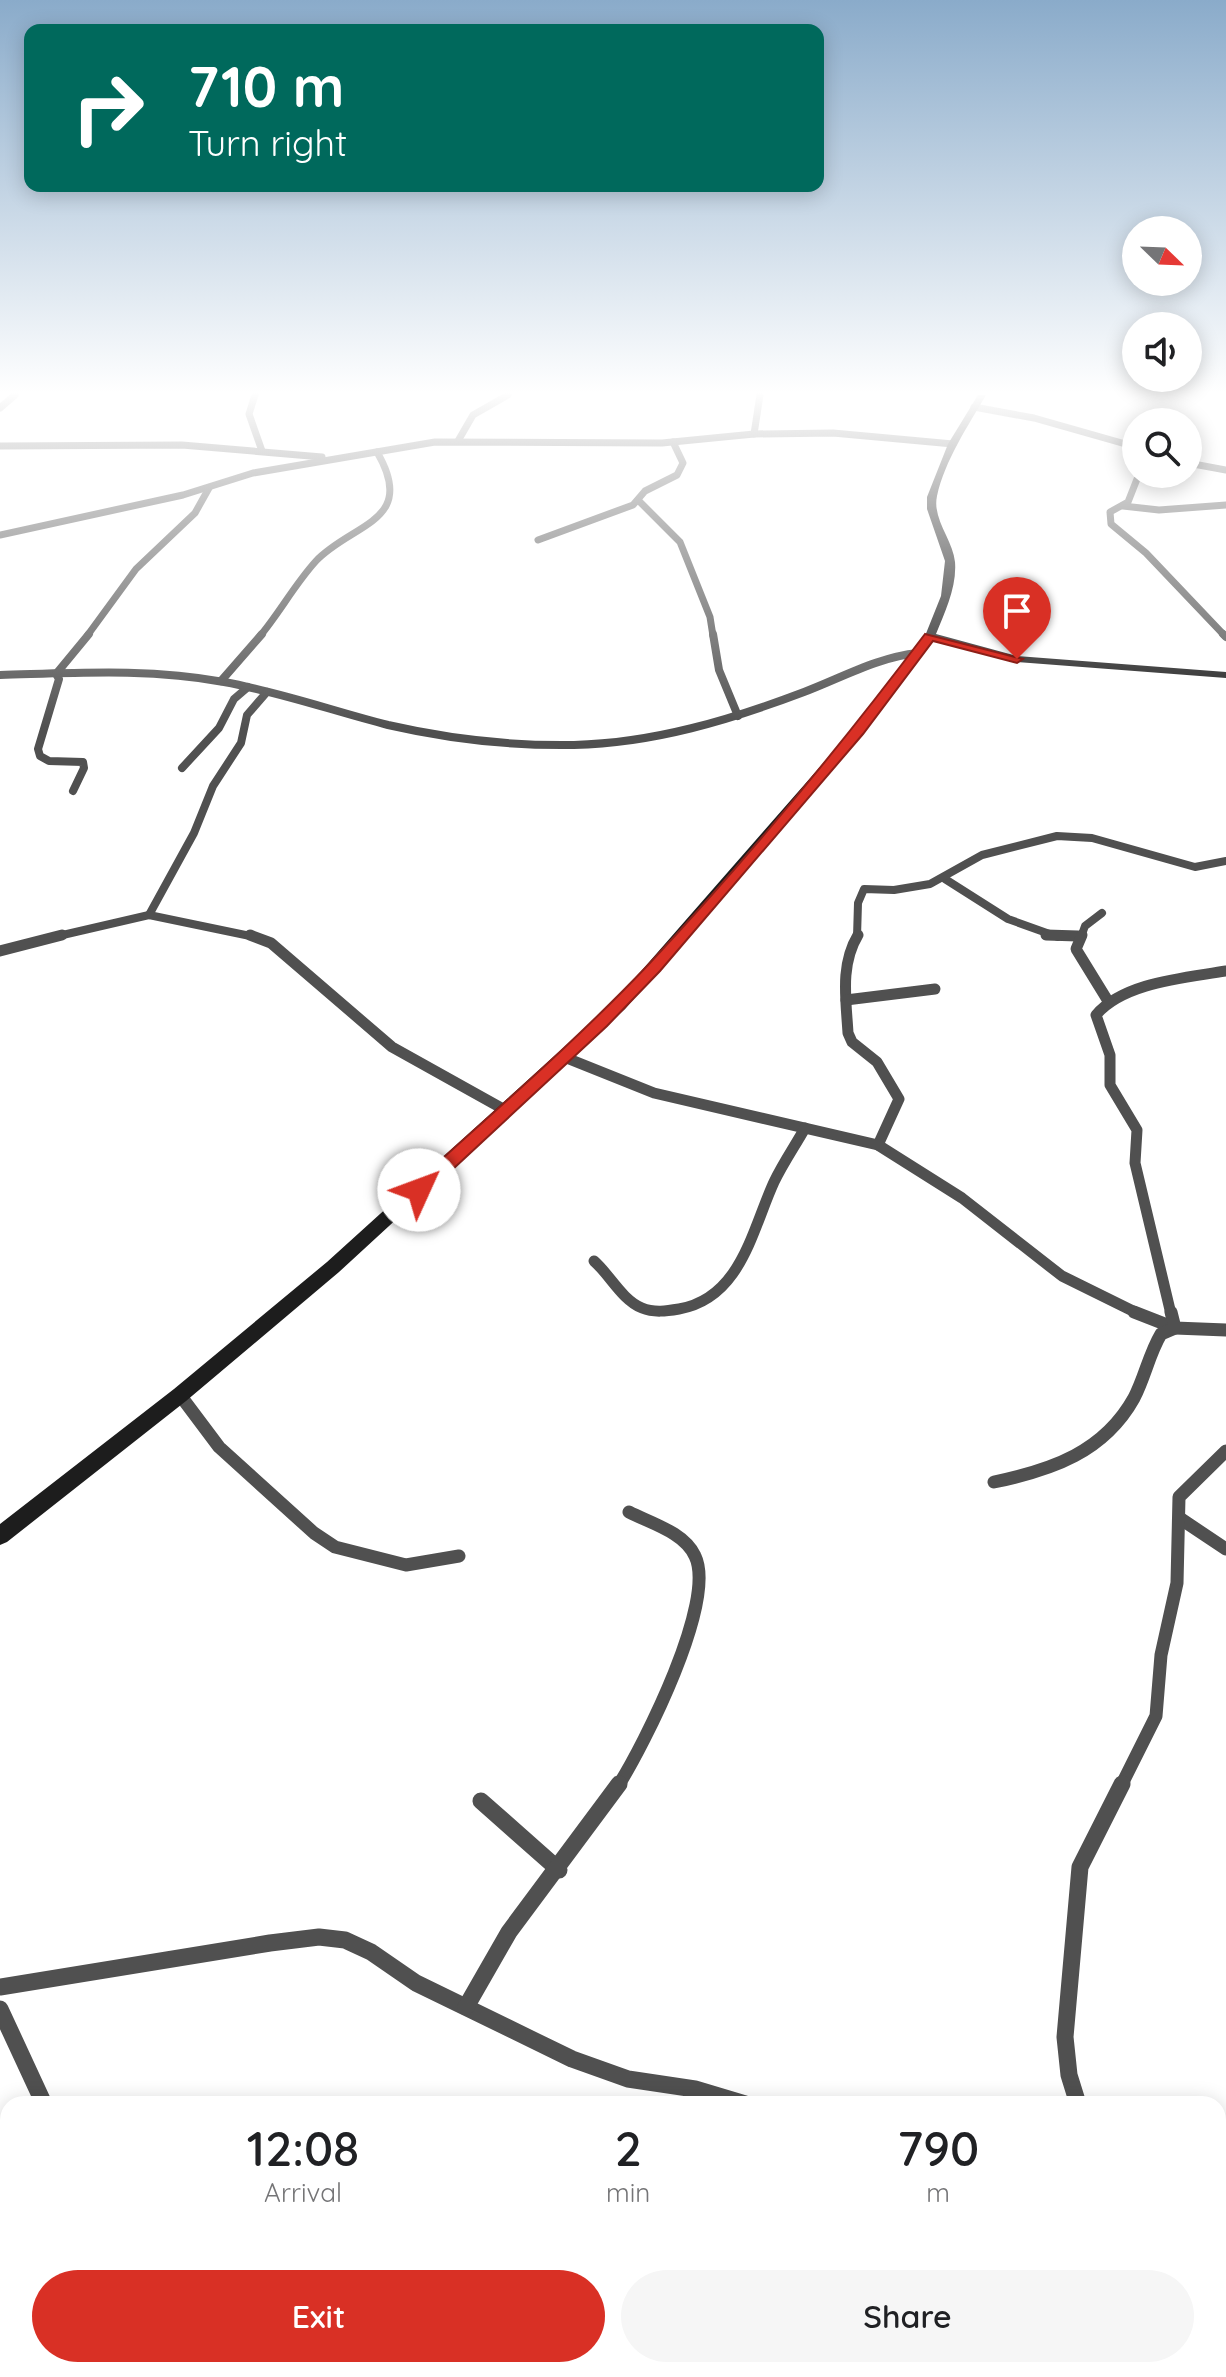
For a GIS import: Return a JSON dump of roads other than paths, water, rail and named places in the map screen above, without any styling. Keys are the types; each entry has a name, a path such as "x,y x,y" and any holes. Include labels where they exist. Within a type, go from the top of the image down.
{"main road":[{"path":"0,1536 180,1395 333,1267 564,1057 655,967 858,731 930,636 950,582 950,561 932,506"},
{"path":"930,636 999,656 1041,663 1226,675"}],"street":[{"path":"0,535 129,506"},
{"path":"56,674 86,640 129,578 199,506"},
{"path":"221,681 278,615 317,560 372,524 387,506"},
{"path":"538,540 563,528 629,506"},
{"path":"644,506 680,542 710,617 719,670 738,716"},
{"path":"1214,506 1159,510 1123,506 1110,512 1111,524 1146,553 1226,637"},
{"path":"0,675 180,676 248,687 412,730 516,742 577,745 624,741 738,716 827,683 882,658 918,653"},
{"path":"56,674 59,679 38,749 43,759 83,762 84,768 73,791"},
{"path":"182,768 219,728 234,699 248,687"},
{"path":"149,915 194,833 213,786 241,743 247,715 267,692"},
{"path":"878,1145 899,1099 877,1062 852,1042 846,1000 846,960 860,932 859,894 864,889 919,887 945,879 974,858 1057,836 1092,838 1195,867 1226,861"},
{"path":"945,879 1037,933 1063,939 1078,936 1102,913"},
{"path":"0,951 124,918 149,915 225,928 271,943 392,1047 505,1110"},
{"path":"1078,936 1076,949 1083,965 1108,1001"},
{"path":"1175,1328 1135,1163 1137,1130 1110,1085 1110,1055 1096,1015 1108,1001 1200,974 1226,971"},
{"path":"846,1000 935,989"},
{"path":"564,1057 654,1093 878,1145 962,1198 1062,1276 1135,1313 1175,1328 1226,1330"},
{"path":"594,1261 609,1272 630,1301 642,1308 676,1309 700,1304 715,1296 732,1276 776,1180 805,1128"},
{"path":"994,1482 1061,1467 1103,1438 1135,1397 1161,1334 1175,1328"},
{"path":"180,1395 219,1447 314,1533 335,1547 406,1565 459,1556"},
{"path":"1076,2096 1069,2075 1065,2037 1080,1867 1156,1716 1161,1655 1177,1583 1181,1519 1179,1497 1226,1451"},
{"path":"466,2007 488,1961 559,1870 627,1770 679,1662 697,1601 699,1573 694,1553 681,1541 629,1512"},
{"path":"1181,1519 1198,1527 1226,1549"},
{"path":"481,1801 559,1870"},
{"path":"0,1987 319,1937 345,1940 371,1952 416,1983 572,2059 628,2079 695,2089 718,2096"},
{"path":"0,2009 40,2096"}]}
